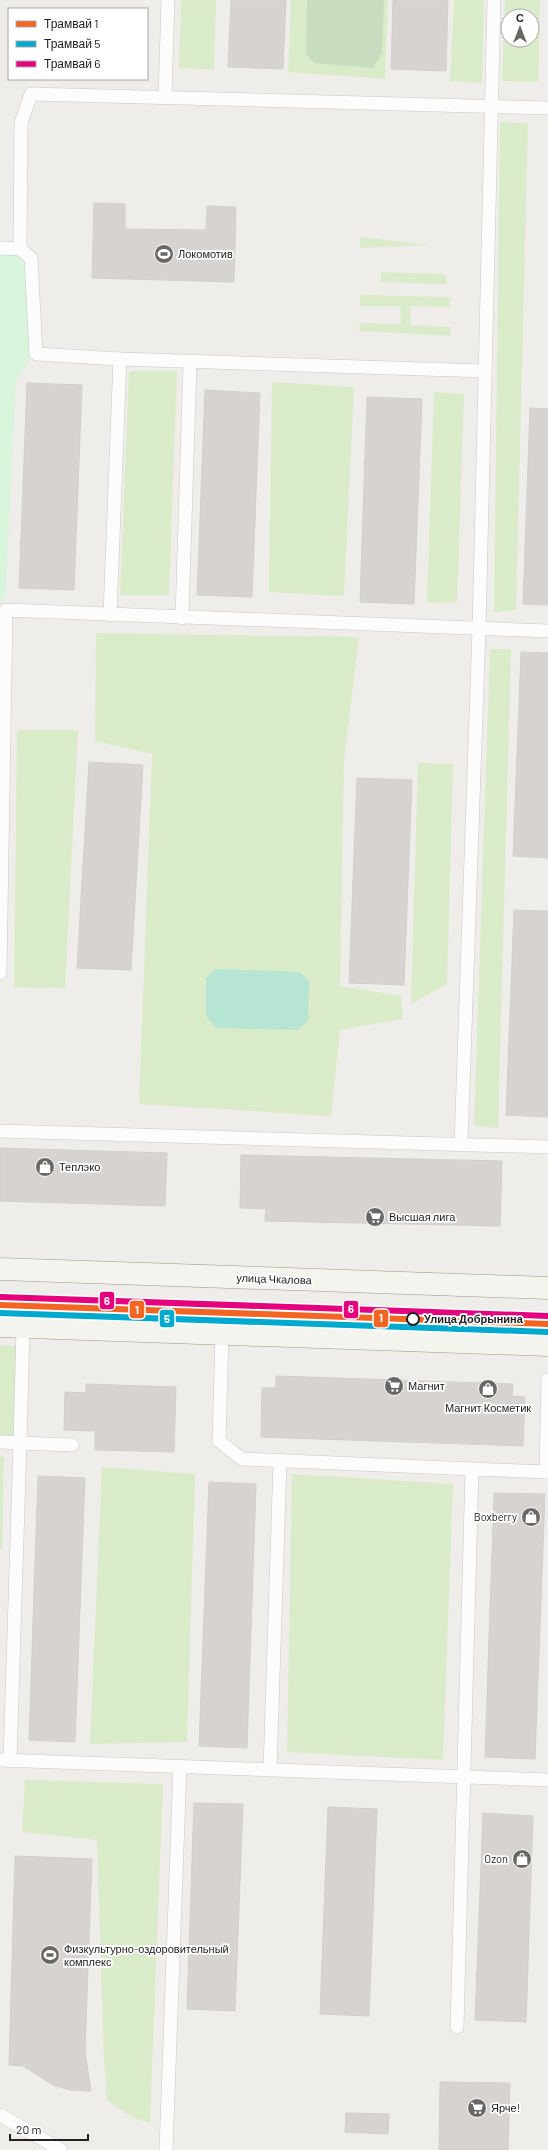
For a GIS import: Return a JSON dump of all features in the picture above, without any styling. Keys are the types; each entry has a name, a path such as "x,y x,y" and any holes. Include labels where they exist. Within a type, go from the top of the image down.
{"street":[{"name":"улица Чкалова","path":"0,1269 548,1288"},
{"path":"0,1326 548,1344"}],"lane":[{"path":"165,96 168,0"},
{"path":"461,1144 479,629 490,107 494,0"},
{"path":"20,249 21,123 31,94 165,96 548,108"},
{"path":"0,248 20,249 31,258 36,354 190,362 485,372"},
{"path":"110,614 120,359"},
{"path":"182,618 190,362"},
{"path":"0,972 6,610 548,631"},
{"path":"0,1131 548,1147"},
{"path":"23,1327 20,1442 5,1760 548,1780"},
{"path":"222,1334 219,1441 242,1459 547,1472 548,1379"},
{"path":"0,1442 72,1445"},
{"path":"270,1770 280,1461"},
{"path":"457,2028 472,1469"},
{"path":"166,2150 180,1766"},
{"path":"0,2115 61,2150"}],"green space":[{"path":"181,0 216,0 214,70 179,68"},
{"path":"291,0 388,0 385,79 288,72"},
{"path":"307,0 384,0 382,53 373,68 314,63 306,54"},
{"path":"454,0 484,0 482,83 450,81"},
{"path":"505,0 540,0 540,8 505,8"},
{"path":"503,48 539,48 538,82 502,81"},
{"path":"500,122 528,123 516,610 494,612"},
{"path":"360,237 429,245 360,248"},
{"path":"0,253 27,259 31,357 16,381 5,600 0,601"},
{"path":"381,272 446,274 447,284 381,282"},
{"path":"360,295 450,297 450,307 411,306 410,325 450,327 450,336 359,331 360,323 401,324 400,306 360,306"},
{"path":"129,371 177,371 169,595 120,595"},
{"path":"272,382 354,387 344,596 269,592"},
{"path":"434,392 464,394 457,602 427,603"},
{"path":"96,633 359,637 344,761 340,986 401,996 403,1019 340,1030 331,1116 139,1104 152,754 95,741"},
{"path":"490,649 511,649 498,1128 474,1126"},
{"path":"17,730 78,730 65,988 14,987"},
{"path":"418,763 453,764 447,984 411,1004"},
{"path":"216,969 300,972 309,982 308,1021 298,1030 216,1028 206,1016 206,978"},
{"path":"0,1345 16,1346 14,1436 0,1435"},
{"path":"0,1457 4,1457 2,1549 0,1549"},
{"path":"102,1467 195,1474 187,1742 90,1744"},
{"path":"292,1474 453,1484 443,1760 287,1752"},
{"path":"25,1780 163,1784 150,2123 133,2118 107,2100 104,2059 97,1840 22,1832"}],"building":[{"path":"231,0 286,0 283,69 228,67"},
{"path":"393,0 448,0 446,71 391,69"},
{"name":"Локомотив","path":"94,203 125,204 125,229 206,230 207,206 236,207 234,282 92,278"},
{"path":"27,383 82,385 74,590 19,588"},
{"path":"205,390 260,393 252,597 197,595"},
{"path":"367,397 422,399 414,604 360,602"},
{"path":"530,408 548,409 548,605 523,604"},
{"path":"521,652 548,653 548,858 513,856"},
{"path":"89,762 143,765 131,970 77,968"},
{"path":"357,778 412,780 404,985 349,983"},
{"path":"514,910 548,911 548,1117 506,1115"},
{"path":"0,1148 167,1153 165,1206 0,1201"},
{"path":"241,1155 502,1161 500,1226 265,1221 266,1209 240,1208"},
{"path":"276,1376 513,1384 512,1396 525,1397 523,1446 261,1437 262,1388 276,1388"},
{"path":"86,1384 176,1387 174,1452 95,1450 95,1431 64,1430 65,1392 86,1393"},
{"path":"38,1476 85,1478 75,1742 29,1740"},
{"path":"209,1482 256,1484 247,1748 199,1746"},
{"path":"494,1493 545,1494 535,1759 485,1757"},
{"path":"194,1803 243,1804 235,2011 187,2009"},
{"path":"328,1807 377,1809 369,2016 320,2014"},
{"path":"483,1813 533,1816 526,2022 475,2020"},
{"name":"Физкультурно-оздоровительный комплекс","path":"15,1856 92,1859 85,2051 91,2091 70,2090 53,2085 23,2066 9,2065"},
{"path":"440,2082 510,2083 508,2150 439,2150"},
{"path":"346,2113 389,2114 388,2134 345,2132"}],"tram line":[{"name":"6","path":"0,1297 548,1316"},
{"name":"1","path":"0,1305 548,1324"},
{"name":"5","path":"0,1313 548,1332"}],"place":[{"name":"Локомотив","path":"164,254"},
{"name":"Теплэко","path":"45,1167"},
{"name":"Высшая лига","path":"375,1217"},
{"name":"Улица Добрынина","path":"413,1319"},
{"name":"Магнит","path":"394,1386"},
{"name":"Магнит Косметик","path":"488,1389"},
{"name":"Boxberry","path":"531,1517"},
{"name":"Ozon","path":"522,1859"},
{"name":"Физкультурно-оздоровительный комплекс","path":"50,1955"},
{"name":"Ярче!","path":"477,2108"}]}
